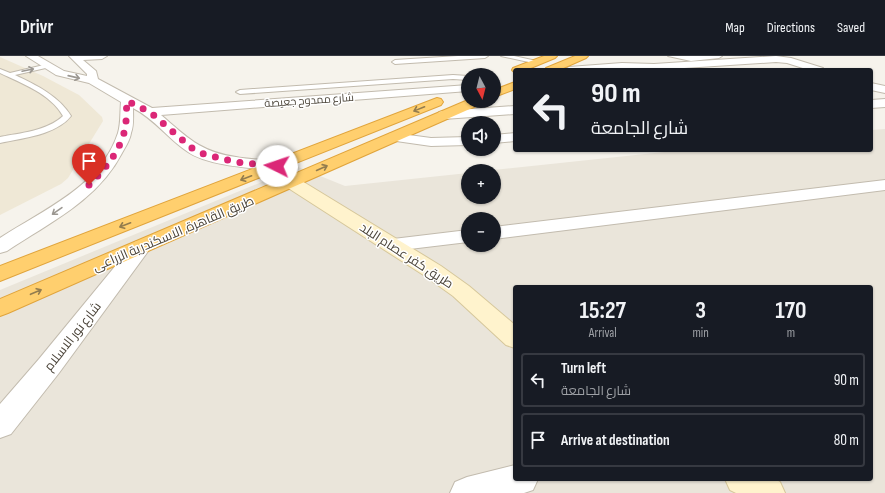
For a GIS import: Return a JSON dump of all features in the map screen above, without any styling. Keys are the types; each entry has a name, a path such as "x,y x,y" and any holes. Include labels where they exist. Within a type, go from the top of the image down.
{"highway":[{"path":"523,68 552,56"},
{"path":"555,68 583,56"},
{"path":"501,91 513,86"},
{"name":"طريق القاهرة, الاسكندرية الزراعى","path":"0,274 277,166 461,92"},
{"name":"طريق القاهرة, الاسكندرية الزراعى","path":"0,308 461,108"}],"street":[{"path":"74,57 102,56"},
{"path":"74,57 92,73 93,81"},
{"path":"596,68 622,66 654,67 771,59 788,60 813,68"},
{"path":"39,61 60,74 93,81 127,101 150,112 193,149 204,154 235,162 277,166"},
{"path":"873,87 885,90"},
{"name":"شارع ممدوح جعيصة","path":"150,112 461,90"},
{"path":"0,247 33,227 75,198 101,173 116,152 125,132 127,101"},
{"path":"873,104 885,103"},
{"path":"444,115 513,110"},
{"path":"394,137 412,141 461,141"},
{"path":"501,138 513,137"},
{"name":"طريق كفر عصام البلد","path":"290,182 393,246 461,291 513,337"},
{"path":"501,232 885,185"},
{"path":"393,246 461,237"},
{"name":"شارع نور الاسلام","path":"0,425 49,366 142,246"},
{"path":"467,493 513,481"},
{"path":"746,481 768,493"}],"lane":[{"path":"395,62 485,56"},
{"path":"504,56 538,62"},
{"path":"671,56 691,59 719,56"},
{"path":"0,70 39,61"},
{"path":"8,75 39,61"},
{"path":"0,70 57,103 67,116 65,119 54,125 0,140"},
{"path":"240,92 461,78"}],"shaded area":[{"path":"0,57 43,76 79,95 102,117 103,121 68,178 61,184 0,215"},
{"path":"885,129 885,493 0,493 0,290 298,167 345,186 461,174 461,204 501,204 501,169 664,152 873,152 873,130"}],"route":[{"path":"89,185 110,162 116,152 125,132 127,101 150,112 193,149 204,154 235,162 277,166"}]}
